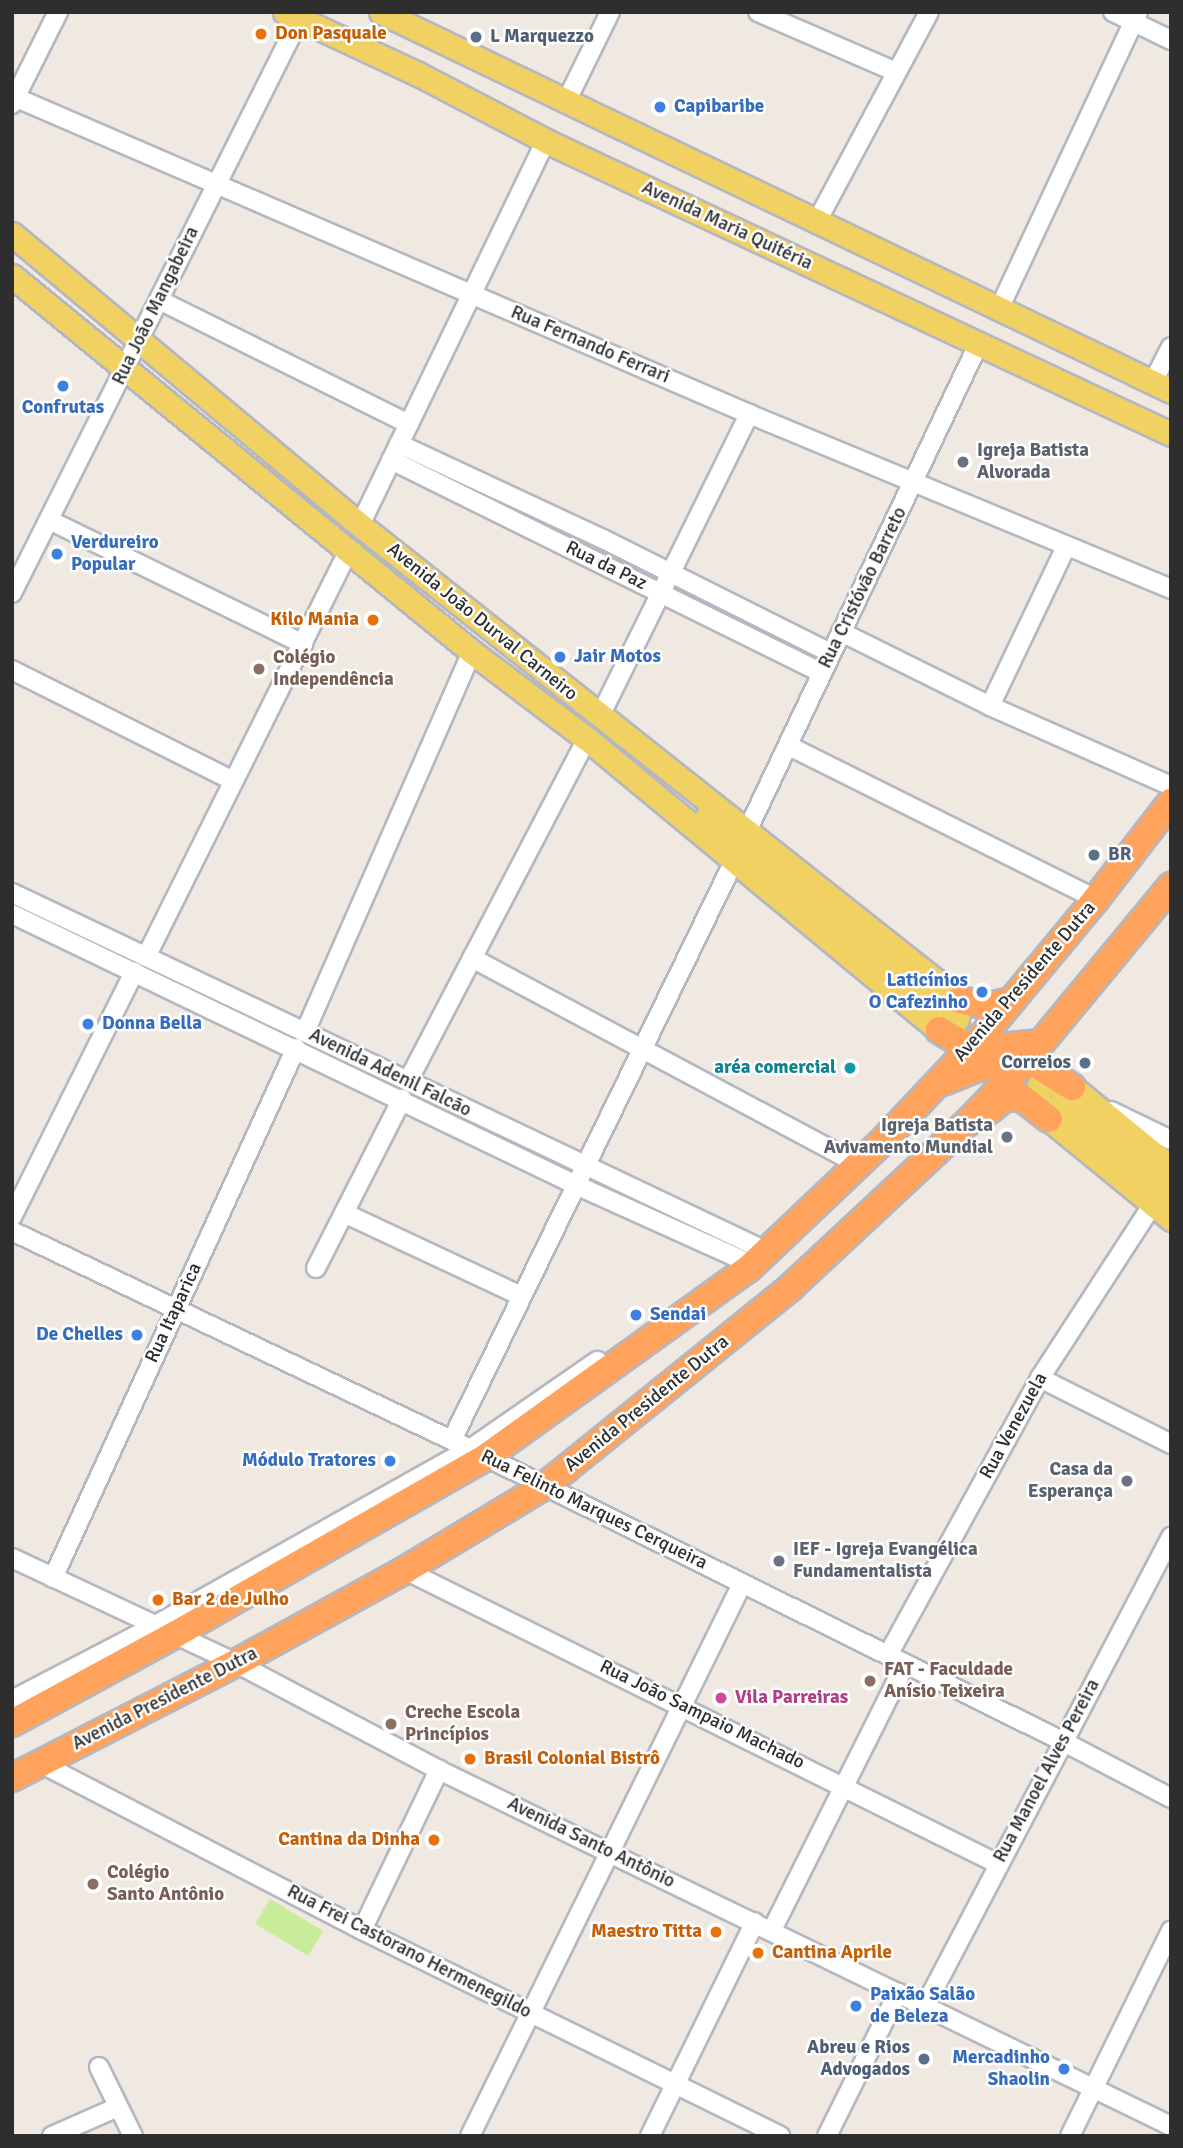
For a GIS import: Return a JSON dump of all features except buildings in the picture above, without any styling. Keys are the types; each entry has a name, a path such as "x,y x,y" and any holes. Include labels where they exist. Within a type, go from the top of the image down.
{"highway":[{"name":"Avenida Presidente Dutra","path":"12,1723 164,1630 478,1453 756,1262 859,1165 973,1046 1096,899 1171,802"},
{"name":"Avenida Presidente Dutra","path":"12,1778 236,1663 405,1570 544,1486 643,1410 790,1287 969,1121 1022,1066 1038,1043 1171,886"},
{"path":"946,1012 1011,1001"},
{"path":"946,1012 959,1042 990,1048 1038,1043"},
{"path":"946,1012 938,1082 977,1069 1035,1064 1060,1103"},
{"path":"1059,1021 1057,1062 1060,1103"},
{"path":"969,1121 1006,1097 1060,1103"}],"main road":[{"path":"382,12 1162,387"},
{"name":"Avenida Maria Quitéria","path":"296,15 418,74 546,141 978,345 1167,425"},
{"name":"Avenida João Durval Carneiro","path":"12,234 360,525 747,831 946,1012"},
{"name":"Avenida João Durval Carneiro","path":"12,276 472,652 587,740 733,863 946,1012"},
{"path":"600,716 612,741 946,1012"},
{"path":"587,740 612,741"},
{"path":"1060,1103 1094,1103 1171,1168"},
{"path":"1060,1103 1162,1198 1171,1219"}],"street":[{"path":"13,99 58,12"},
{"path":"566,102 610,12"},
{"path":"758,12 896,72"},
{"path":"816,222 929,12"},
{"path":"1113,12 1135,17 1171,40"},
{"name":"Rua João Mangabeira","path":"12,593 20,559 48,520 217,184 296,15"},
{"path":"999,309 1135,17"},
{"name":"Rua Fernando Ferrari","path":"13,99 217,184 749,414 1171,589"},
{"path":"360,525 474,295 546,141"},
{"path":"159,300 409,424"},
{"name":"Rua Cristóvão Barreto","path":"747,831 978,345"},
{"path":"1162,387 1171,347"},
{"path":"600,716 749,414"},
{"name":"Rua da Paz","path":"395,452 603,539 831,653"},
{"name":"Rua da Paz","path":"395,452 592,559 822,673"},
{"path":"48,520 303,644"},
{"path":"592,559 603,539"},
{"path":"990,706 1066,547"},
{"path":"146,957 348,551"},
{"path":"841,632 990,706 1171,786"},
{"path":"305,1032 472,652"},
{"path":"12,670 232,780"},
{"path":"408,1081 587,740"},
{"path":"789,746 1096,899"},
{"path":"452,1440 584,1167 644,1051 733,863"},
{"name":"Avenida Adenil Falcão","path":"12,893 50,922 134,972 402,1099 515,1144 584,1167 756,1262"},
{"name":"Avenida Adenil Falcão","path":"12,914 50,922 146,957 408,1081 515,1144 576,1185 756,1262"},
{"path":"471,958 859,1165"},
{"path":"12,1217 134,972"},
{"name":"Rua Itaparica","path":"52,1578 296,1048"},
{"path":"316,1268 402,1099"},
{"path":"1094,1103 1171,1140"},
{"name":"Rua Venezuela","path":"888,1655 1040,1377 1162,1198"},
{"path":"344,1213 521,1296"},
{"name":"Rua Felinto Marques Cerqueira","path":"12,1231 452,1440 1062,1741 1171,1798"},
{"path":"1040,1377 1171,1444"},
{"name":"Rua Manoel Alves Pereira","path":"925,2006 1171,1537"},
{"name":"Avenida Santo Antônio","path":"12,1558 236,1663 439,1770 1171,2126"},
{"name":"Rua João Sampaio Machado","path":"405,1570 998,1864"},
{"path":"470,2136 743,1584"},
{"name":"Avenida Presidente Dutra","path":"12,1700 164,1630"},
{"path":"772,1930 905,1664"},
{"name":"Rua Frei Castorano Hermenegildo","path":"40,1763 362,1930 780,2136"},
{"path":"362,1930 439,1770"},
{"path":"650,2136 755,1922"},
{"path":"1070,2136 1167,1950 1171,1931"},
{"path":"827,2136 898,1993"},
{"path":"99,2067 133,2136"},
{"path":"52,2136 117,2107"}],"green space":[{"path":"270,1899 323,1931 308,1956 255,1924"}],"place":[{"name":"Don Pasquale","path":"261,34"},
{"name":"L Marquezzo","path":"476,37"},
{"name":"Capibaribe","path":"660,107"},
{"name":"Confrutas","path":"63,386"},
{"name":"Igreja Batista Alvorada","path":"963,462"},
{"name":"Verdureiro Popular","path":"57,554"},
{"name":"Kilo Mania","path":"373,620"},
{"name":"Jair Motos","path":"560,657"},
{"name":"Colégio Independência","path":"259,669"},
{"name":"BR","path":"1094,855"},
{"name":"Laticínios O Cafezinho","path":"982,992"},
{"name":"Donna Bella","path":"88,1024"},
{"name":"Correios","path":"1085,1063"},
{"name":"aréa comercial","path":"850,1068"},
{"name":"Igreja Batista Avivamento Mundial","path":"1007,1137"},
{"name":"Sendai","path":"636,1315"},
{"name":"De Chelles","path":"137,1335"},
{"name":"Módulo Tratores","path":"390,1461"},
{"name":"Casa da Esperança","path":"1127,1481"},
{"name":"IEF - Igreja Evangélica Fundamentalista","path":"779,1561"},
{"name":"Bar 2 de Julho","path":"158,1600"},
{"name":"FAT - Faculdade Anísio Teixeira","path":"870,1681"},
{"name":"Vila Parreiras","path":"721,1698"},
{"name":"Creche Escola Princípios","path":"391,1724"},
{"name":"Brasil Colonial Bistrô","path":"470,1759"},
{"name":"Cantina da Dinha","path":"434,1840"},
{"name":"Colégio Santo Antônio","path":"93,1884"},
{"name":"Maestro Titta","path":"716,1932"},
{"name":"Cantina Aprile","path":"758,1953"},
{"name":"Paixão Salão de Beleza","path":"856,2006"},
{"name":"Abreu e Rios Advogados","path":"924,2059"},
{"name":"Mercadinho Shaolin","path":"1064,2069"}]}
